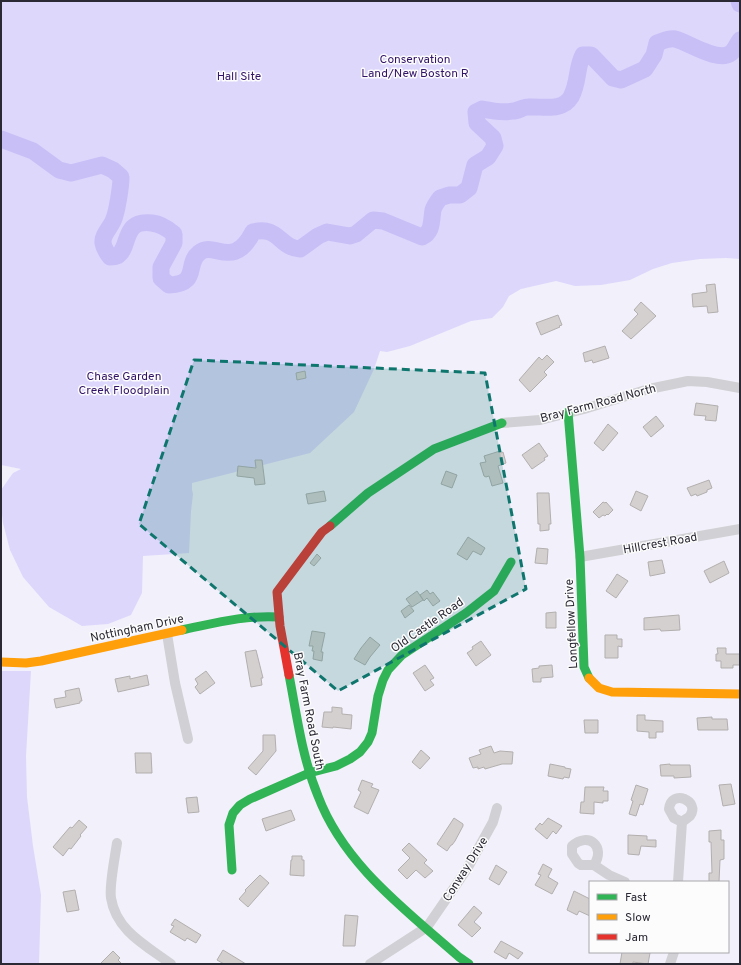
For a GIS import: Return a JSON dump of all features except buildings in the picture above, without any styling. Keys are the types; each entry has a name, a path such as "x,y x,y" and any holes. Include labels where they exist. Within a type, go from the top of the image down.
{"street":[{"name":"Bray Farm Road North","path":"277,592 322,532 368,493 434,449 502,423 540,420 584,409 649,389 688,381 707,382 740,388"},
{"name":"Longfellow Drive","path":"568,412 580,557 584,667 586,675 599,688 619,692 740,694"},
{"name":"Hillcrest Road","path":"580,557 740,529"},
{"name":"Old Castle Road","path":"232,870 229,824 232,813 250,799 309,773 336,766 360,752 368,742 372,733 378,696 388,670 402,655 466,613 494,591 511,562"},
{"name":"Bray Farm Road South","path":"277,592 279,617 292,698 309,773 317,797 337,836 355,859 388,892 459,957 469,964"},
{"name":"Nottingham Drive","path":"1,662 26,663 41,661 232,619 258,616 279,617"},
{"path":"168,634 175,683 188,739"},
{"name":"Conway Drive","path":"426,927 467,869 493,822 497,808"},
{"path":"678,881 682,822"},
{"path":"116,843 110,897 118,920 128,932 171,964"},
{"path":"594,865 609,875 623,881"},
{"path":"370,964 426,927"},
{"path":"670,964 674,953"}],"highlighted area":[{"path":"194,360 485,373 526,589 338,691 139,524"}],"green space":[{"path":"1,1 740,1 740,259 700,259 672,263 653,269 630,280 601,285 575,286 556,281 521,289 509,296 503,307 492,318 471,321 410,346 387,352 380,351 374,369 354,412 310,453 192,483 193,494 189,553 143,556 142,593 131,615 108,624 82,626 49,607 23,577 10,550 3,523 1,490 13,473 21,469 1,465"},
{"path":"1,671 31,671 26,756 27,797 41,895 39,964 1,964"}],"waterway":[{"path":"1,139 33,151 59,170 71,173 102,165 113,170 121,177 121,181 112,224 103,240 103,245 106,251 110,257 117,256 124,247 128,235 135,225 142,223 161,225 174,234 174,243 161,267 161,278 169,285 179,284 185,281 188,277 195,257 199,253 205,250 224,252 238,250 246,244 253,232 261,231 274,234 293,248 300,249 318,236 327,232 350,236 356,234 373,220 383,221 422,237 426,235 430,229 433,208 440,198 449,195 460,195 469,188 475,165 488,157 495,146 493,138 477,123 476,112 482,109 505,112 515,111 526,107 552,107 563,105 571,97 574,91 579,65 583,55 591,55 613,78 621,80 645,69 654,55 657,43 675,39 711,54 725,55 731,53 740,40"}],"traffic: fast":[{"path":"568,412 580,557 584,667 589,678"},
{"path":"330,526 368,493 434,449 502,423"},
{"path":"232,870 229,825 233,813 240,805 250,799 309,773 336,766 360,752 368,742 372,733 378,696 388,670 402,655 466,613 494,591 511,562"},
{"path":"182,630 242,618 279,617"},
{"path":"289,675 300,736 312,781 329,821 360,865 378,885 459,957 469,964"}],"traffic: slow":[{"path":"1,662 26,663 41,661 182,630"},
{"path":"589,678 599,688 612,692 740,694"}],"traffic: jam":[{"path":"289,675 280,626 277,592 322,532 330,526"}],"park label":[{"name":"Conservation Land/New Boston R","path":"415,66"},
{"name":"Hall Site","path":"239,76"},
{"name":"Chase Garden Creek Floodplain","path":"124,383"}]}
